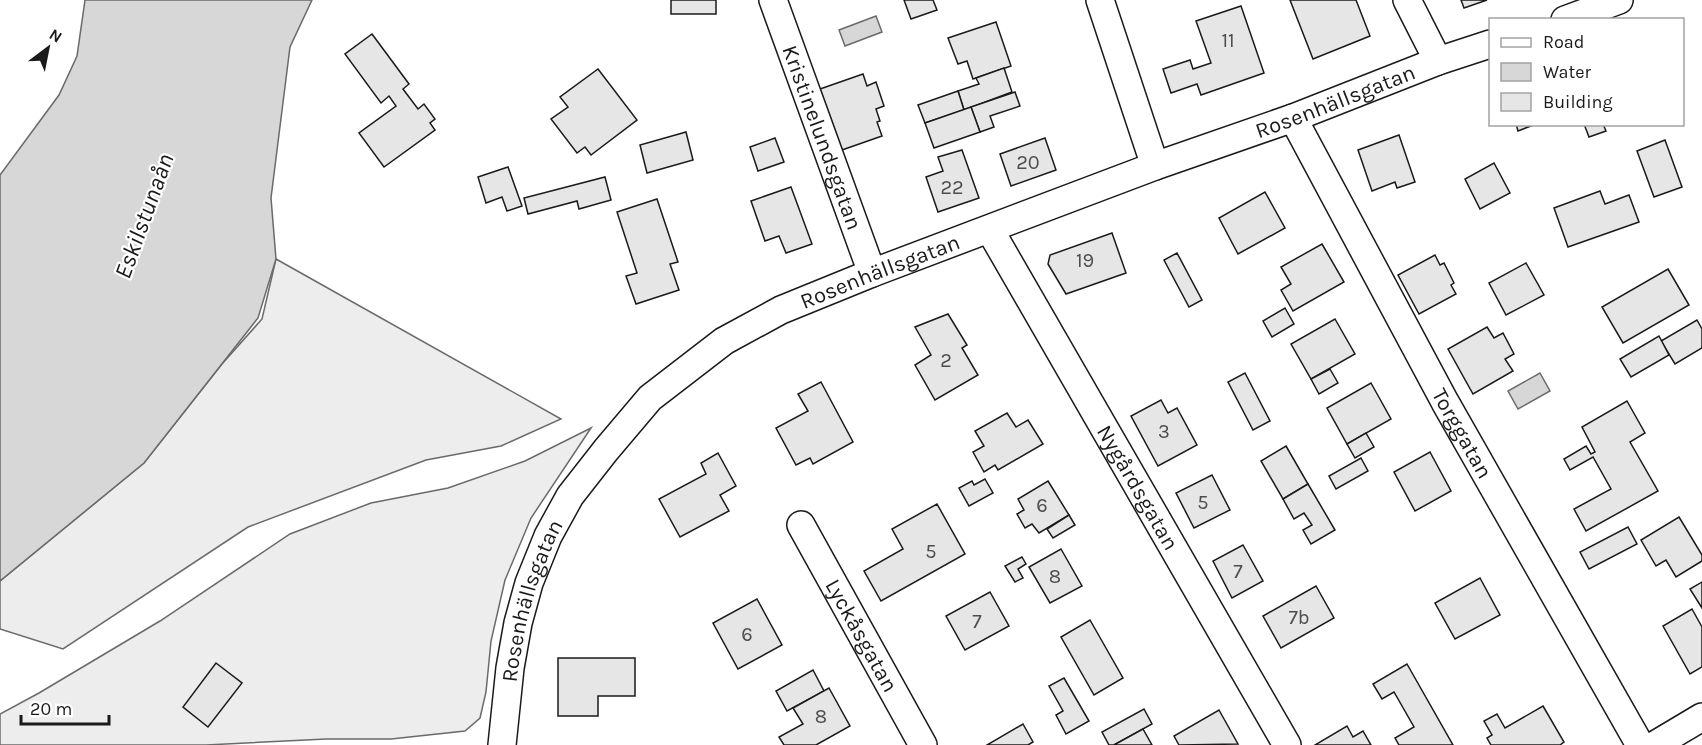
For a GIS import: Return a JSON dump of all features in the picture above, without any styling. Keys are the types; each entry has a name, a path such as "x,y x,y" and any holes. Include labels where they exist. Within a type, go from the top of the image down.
{"street":[{"name":"Kristinelundsgatan","path":"773,0 872,273"},
{"path":"1100,0 1155,166"},
{"path":"1407,0 1438,61"},
{"path":"1570,18 1619,0"},
{"name":"Rosenhällsgatan","path":"502,745 510,668 518,623 529,583 548,536 570,496 650,398 724,341 781,310 872,273 1155,166 1293,118 1438,61 1489,45"},
{"name":"Torggatan","path":"1293,118 1445,402 1640,745"},
{"name":"Nygårdsgatan","path":"990,230 1287,745"},
{"name":"Lyckåsgatan","path":"801,525 919,744"},
{"path":"1654,745 1702,717"}],"shaded area":[{"path":"276,259 561,419 501,446 426,460 248,527 63,649 0,629 0,581 144,463 222,364 262,319"},
{"path":"591,428 531,518 505,580 491,641 486,692 480,718 465,731 391,739 326,739 206,745 0,745 0,714 160,621 290,534 371,503 448,488 525,461"}],"water":[{"name":"Eskilstunaån","path":"85,0 312,0 290,47 271,198 276,259 258,318 144,463 0,581 0,175 59,95 77,56"},
{"path":"876,16 882,32 845,46 839,30"},
{"path":"1540,373 1550,391 1518,409 1508,391"}],"building":[{"path":"671,0 716,0 716,14 671,14"},
{"path":"904,0 933,0 937,10 911,19"},
{"path":"1290,0 1356,0 1370,36 1313,59"},
{"path":"1461,0 1487,0 1464,8"},
{"path":"1241,6 1264,73 1201,95 1197,84 1171,93 1163,69 1190,60 1193,69 1211,63 1196,21"},
{"path":"996,22 1011,66 973,79 967,61 958,64 948,38"},
{"path":"372,34 409,84 403,89 418,109 424,104 435,119 430,123 435,130 384,167 359,133 396,106 389,96 381,103 345,54"},
{"path":"1004,68 1012,92 964,110 958,91 979,84 976,78"},
{"path":"598,69 637,120 591,155 585,147 577,153 551,119 568,107 560,97"},
{"path":"863,74 867,86 876,82 884,106 876,109 880,121 877,122 882,136 842,150 820,89"},
{"path":"958,91 964,110 925,123 918,105"},
{"path":"1015,92 1020,106 990,116 994,127 980,132 971,107"},
{"path":"971,107 980,132 934,148 925,123"},
{"path":"1517,126 1531,126 1518,131"},
{"path":"1585,126 1604,126 1606,131 1589,137"},
{"path":"686,132 693,160 647,173 640,145"},
{"path":"1399,135 1415,182 1397,188 1395,182 1372,191 1358,150"},
{"path":"775,138 784,162 758,171 750,147"},
{"path":"1045,138 1056,170 1011,186 1000,154"},
{"path":"1665,140 1682,187 1654,197 1637,151"},
{"path":"962,150 979,198 938,212 926,177 943,171 938,157"},
{"path":"1494,163 1510,193 1480,209 1465,179"},
{"path":"508,167 522,206 507,211 502,197 486,203 478,177"},
{"path":"605,177 611,200 579,209 577,201 528,214 524,198"},
{"path":"791,187 812,244 786,253 779,236 765,241 751,201"},
{"path":"1600,191 1605,204 1629,195 1639,222 1568,247 1554,208"},
{"path":"1265,192 1285,228 1238,254 1219,218"},
{"path":"657,199 678,262 670,264 679,290 636,304 626,276 637,273 617,212"},
{"path":"1112,233 1126,273 1066,294 1048,264 1050,255"},
{"path":"1322,244 1344,282 1293,311 1281,290 1291,284 1281,267"},
{"path":"1177,253 1202,300 1189,307 1164,260"},
{"path":"1435,255 1440,265 1444,263 1454,283 1451,285 1456,294 1419,314 1398,275"},
{"path":"1526,263 1544,295 1506,315 1489,283"},
{"path":"1668,269 1689,305 1623,343 1602,307"},
{"path":"1285,308 1294,324 1272,337 1263,321"},
{"path":"948,314 967,345 962,348 978,375 935,400 915,365 931,355 915,327"},
{"path":"1335,319 1355,354 1311,379 1291,344"},
{"path":"1697,320 1702,329 1702,348 1675,364 1661,341"},
{"path":"1487,327 1494,338 1503,333 1514,354 1505,359 1513,371 1473,394 1448,349"},
{"path":"1659,336 1669,355 1631,377 1620,359"},
{"path":"1330,369 1338,383 1319,394 1311,379"},
{"path":"1245,373 1270,421 1253,430 1228,382"},
{"path":"821,382 853,442 813,464 810,458 796,465 776,428 808,411 798,394"},
{"path":"1371,383 1391,419 1347,444 1327,408"},
{"path":"1161,400 1168,413 1177,408 1197,445 1158,466 1131,416"},
{"path":"1627,401 1645,433 1630,442 1658,491 1586,531 1574,509 1611,489 1593,457 1570,470 1564,459 1586,446 1591,454 1595,452 1582,427"},
{"path":"1007,413 1016,427 1028,420 1043,444 998,470 995,465 984,472 973,452 984,446 975,431"},
{"path":"1366,433 1374,447 1355,458 1347,444"},
{"path":"1286,446 1308,484 1283,499 1261,461"},
{"path":"1430,452 1451,491 1415,511 1394,472"},
{"path":"718,453 736,486 720,495 729,511 680,537 659,499 706,474 701,463"},
{"path":"1361,458 1368,471 1336,489 1329,476"},
{"path":"1212,475 1230,510 1194,528 1176,493"},
{"path":"985,479 993,493 969,506 959,488 972,481 974,485"},
{"path":"1048,481 1069,515 1039,533 1032,524 1025,528 1017,514 1024,510 1018,499"},
{"path":"1308,484 1335,530 1311,544 1303,530 1312,525 1304,513 1294,519 1283,499"},
{"path":"937,504 965,554 881,601 864,571 903,549 892,529"},
{"path":"1069,515 1075,525 1053,538 1047,529"},
{"path":"1679,517 1702,555 1702,561 1676,577 1666,560 1656,566 1641,540"},
{"path":"1628,527 1637,544 1589,569 1580,552"},
{"path":"1243,545 1263,581 1232,598 1213,561"},
{"path":"1061,549 1082,586 1050,603 1029,567"},
{"path":"1022,557 1026,564 1018,569 1023,578 1015,582 1005,566"},
{"path":"1480,578 1500,615 1455,639 1435,603"},
{"path":"1702,582 1702,608 1690,589"},
{"path":"1316,586 1334,618 1281,648 1263,616"},
{"path":"990,592 1009,626 965,650 946,616"},
{"path":"757,599 782,645 738,669 713,623"},
{"path":"1692,609 1702,627 1702,667 1690,674 1663,626"},
{"path":"1090,620 1123,678 1094,695 1061,637"},
{"path":"558,658 635,658 635,696 598,696 598,716 558,716"},
{"path":"216,663 242,683 208,727 183,707"},
{"path":"1407,664 1453,745 1399,745 1395,738 1414,727 1394,692 1382,699 1373,684"},
{"path":"813,670 824,691 787,711 776,691"},
{"path":"1064,678 1089,721 1066,734 1056,715 1063,711 1049,686"},
{"path":"829,688 850,726 816,745 784,745 779,737 803,724 793,708"},
{"path":"1543,706 1564,742 1560,745 1491,745 1487,738 1492,735 1484,721 1497,714 1505,728"},
{"path":"1144,709 1152,724 1114,745 1109,745 1102,732"},
{"path":"1219,710 1238,744 1179,745 1174,736"},
{"path":"1023,724 1033,742 1028,745 987,745"},
{"path":"1347,726 1353,737 1363,731 1371,745 1315,745"},
{"path":"1143,729 1152,745 1114,745"}]}
